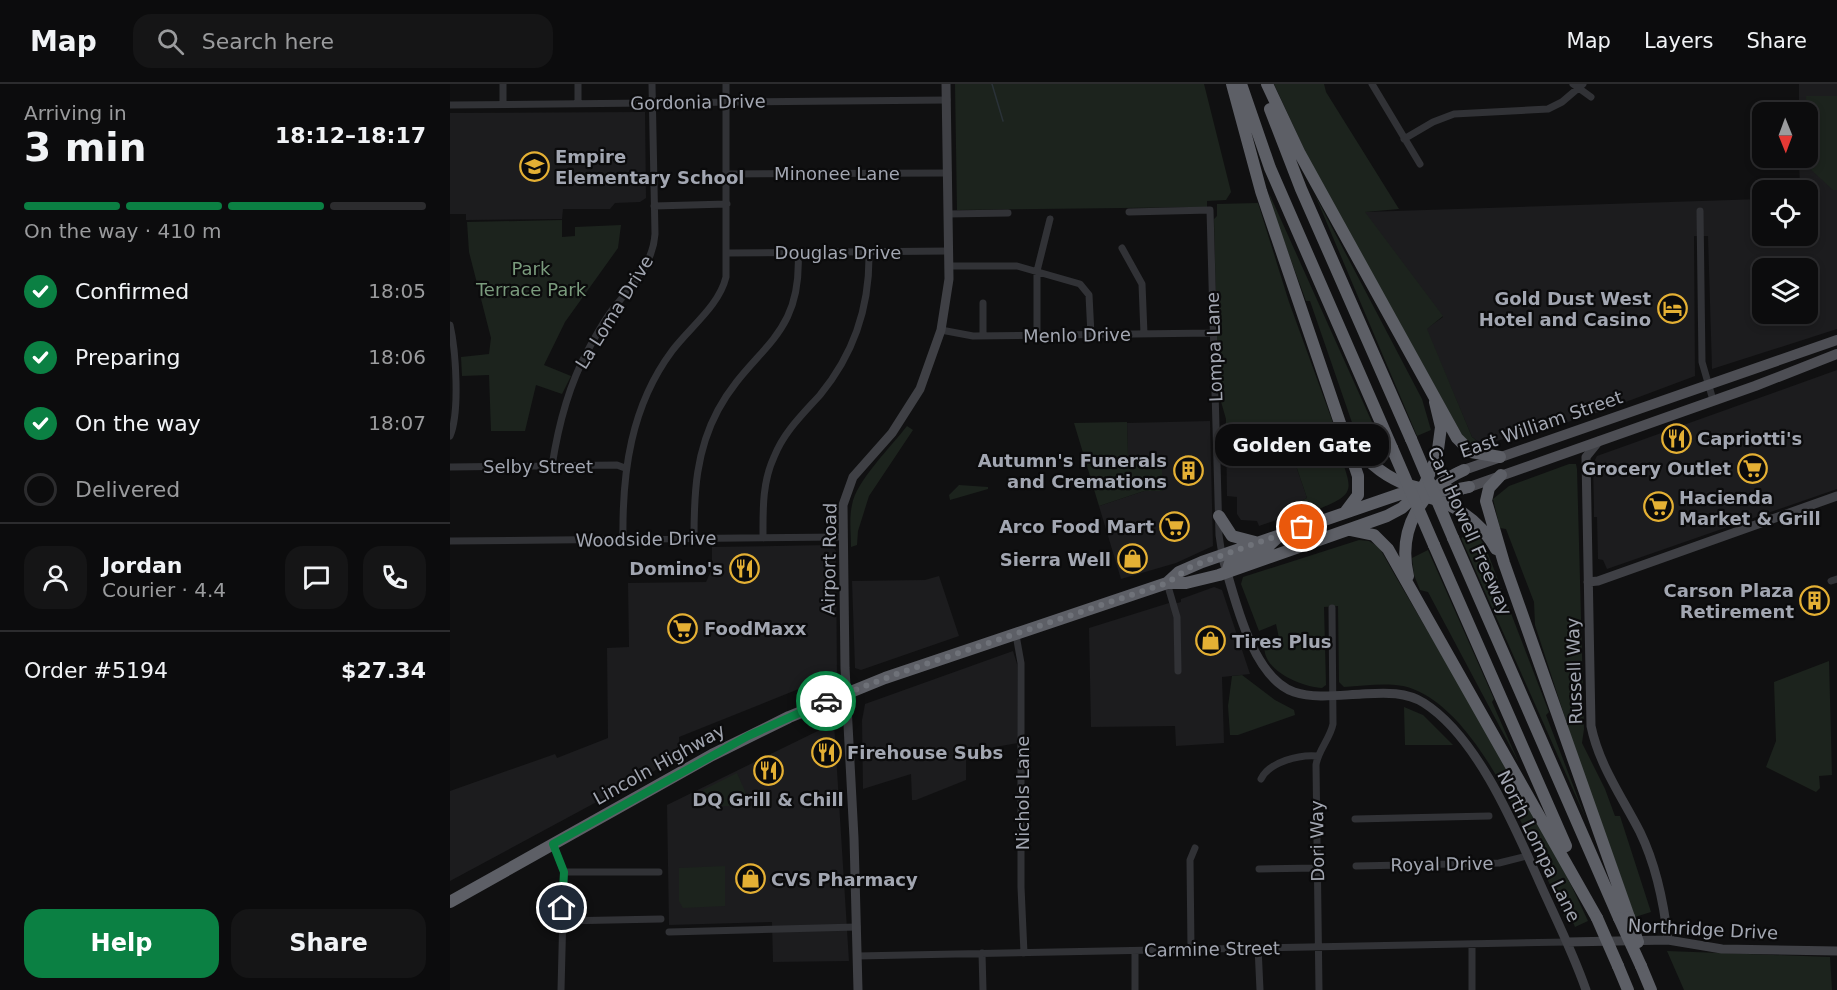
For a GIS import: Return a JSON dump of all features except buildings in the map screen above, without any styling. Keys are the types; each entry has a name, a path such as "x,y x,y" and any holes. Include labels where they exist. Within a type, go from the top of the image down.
{"highway":[{"path":"1232,84 1261,191 1343,427 1360,487 1355,501 1346,511"},
{"name":"Carl Howell Freeway","path":"1241,84 1274,177 1628,990"},
{"path":"1265,84 1435,402 1464,448 1478,454 1500,457"},
{"name":"Carl Howell Freeway","path":"1265,84 1285,149 1453,538 1624,917"},
{"path":"1417,597 1408,577 1405,550 1409,531 1436,463 1440,443 1440,422 1435,402"},
{"path":"1343,427 1371,465 1392,479 1458,510 1479,525 1493,543 1504,563"},
{"path":"1227,572 1387,516 1464,470"},
{"path":"1501,476 1491,485 1486,499 1504,563 1650,988"},
{"path":"1222,555 1381,499 1400,494 1469,487"},
{"path":"1219,516 1234,537 1259,542"},
{"path":"1347,530 1369,533 1381,540 1417,597 1597,918"},
{"path":"1227,572 1230,562 1264,550 1280,535"},
{"name":"Lincoln Highway","path":"1167,583 1182,571 1222,555"},
{"name":"Lincoln Highway","path":"450,902 748,736 848,692 1167,583 1193,582 1227,572"}],"main road":[{"name":"East William Street","path":"1464,470 1837,340"},
{"name":"East William Street","path":"1469,487 1837,354"}],"street":[{"path":"502,84 503,104"},
{"path":"578,84 578,103"},
{"name":"La Loma Drive","path":"552,466 560,423 585,354 604,322 650,259 655,241 652,84"},
{"path":"623,539 625,468 633,432 648,394 670,353 721,292 726,277 728,253 726,84"},
{"name":"Airport Road","path":"858,990 842,537 844,501 851,482 892,433 914,399 928,371 941,330 947,298 949,266 946,84"},
{"path":"1372,84 1420,164"},
{"path":"1404,139 1433,122 1454,114 1548,109 1562,102 1579,85 1591,97"},
{"name":"Gordonia Drive","path":"450,105 947,100"},
{"name":"Minonee Lane","path":"726,174 948,172"},
{"path":"654,206 727,204"},
{"name":"Lompa Lane","path":"1129,212 1210,210 1222,555"},
{"path":"1700,211 1702,362 1713,400"},
{"path":"948,214 1008,213"},
{"path":"1037,335 1037,271 1050,219"},
{"path":"1122,248 1143,284 1144,334"},
{"name":"Douglas Drive","path":"728,253 948,251"},
{"path":"694,538 695,484 705,440 726,397 740,378 769,348 787,318 796,293 798,252"},
{"path":"764,538 764,494 770,465 785,436 829,383 850,348 860,324 867,293 869,252"},
{"path":"949,266 1012,265 1078,283 1086,288 1090,299 1091,335"},
{"path":"983,303 983,336"},
{"path":"450,325 453,342 455,410 450,436"},
{"name":"Menlo Drive","path":"941,330 983,336 1213,333"},
{"path":"1569,451 1586,457 1600,440"},
{"name":"Russell Way","path":"1586,457 1590,716 1594,741 1646,846 1663,907 1668,940"},
{"name":"Selby Street","path":"450,467 617,465 625,468"},
{"path":"1588,582 1598,581 1837,496"},
{"name":"Woodside Drive","path":"450,541 842,537"},
{"name":"North Lompa Lane","path":"1222,555 1255,651 1270,675 1284,687 1297,693 1402,695 1420,701 1434,711 1461,740 1485,773 1527,856 1567,942 1586,990"},
{"path":"1167,583 1177,617 1178,671"},
{"name":"Dori Way","path":"1319,990 1318,756 1332,731 1334,695 1332,608"},
{"name":"Nichols Lane","path":"1016,634 1021,674 1021,887 1024,952"},
{"path":"1262,779 1267,770 1279,764 1301,757 1318,756"},
{"path":"1355,819 1489,816"},
{"path":"553,844 564,872 561,990"},
{"path":"1191,949 1189,864 1194,848"},
{"name":"Royal Drive","path":"1356,866 1499,863 1527,856"},
{"path":"1259,869 1318,868"},
{"path":"564,872 659,872"},
{"path":"561,921 660,919"},
{"path":"669,932 857,927"},
{"name":"Northridge Drive","path":"1567,942 1668,940 1722,949 1837,951"},
{"name":"Carmine Street","path":"857,956 1567,942"},
{"path":"1472,944 1472,990"},
{"path":"1258,947 1260,990"},
{"path":"1135,951 1135,990"},
{"path":"982,953 983,990"}],"shaded area":[{"path":"1799,84 1837,84 1837,329 1712,369 1708,236 1694,236 1695,376 1599,412 1540,431 1525,432 1491,443 1477,441 1472,437 1426,329 1443,317 1364,212 1752,199 1752,246 1818,246 1818,180 1800,180 1799,168 1818,168 1818,102 1799,102"},
{"path":"645,112 646,198 640,202 615,203 610,209 563,209 562,219 466,220 466,214 450,214 450,113"},
{"path":"1837,370 1837,489 1607,569 1603,560 1598,559 1593,464 1597,456"},
{"path":"1210,421 1213,546 1176,563 1121,579 1099,506 1144,491 1162,491 1128,456 1127,423"},
{"path":"1273,427 1285,433 1307,498 1301,501 1302,506 1281,513 1282,518 1259,526 1257,521 1241,520 1237,514 1237,497 1227,496 1226,428"},
{"path":"831,545 836,551 837,680 821,680 679,737 680,757 450,881 450,791 555,754 557,758 608,738 607,648 629,647 628,583 706,582 712,569 712,547"},
{"path":"939,576 959,636 861,670 855,668 852,581 925,580"},
{"path":"1214,587 1222,590 1250,674 1222,677 1224,743 1176,746 1175,726 1091,727 1089,628 1169,603 1170,605 1181,602 1181,599"},
{"path":"1013,651 1017,664 1018,743 966,752 966,780 916,800 912,800 911,774 863,789 862,720 865,704"},
{"path":"834,723 849,961 773,962 772,922 669,925 667,805"}],"green space":[{"path":"955,84 1204,84 1231,192 1226,200 1207,201 1207,207 957,210"},
{"path":"1274,84 1324,84 1326,92 1399,209 1365,212 1443,316 1427,329 1472,437 1477,441 1491,443 1478,447 1465,440 1312,166"},
{"path":"1806,96 1837,96 1837,190 1833,190 1809,168 1818,168 1818,102 1806,102"},
{"path":"1269,193 1385,451 1372,457 1358,440 1310,301 1306,301 1274,214"},
{"path":"1315,195 1422,399 1431,430 1417,436"},
{"path":"1258,203 1289,302 1336,431 1335,438 1348,480 1345,495 1325,507 1306,514 1301,501 1307,498 1285,433 1273,427 1226,428 1226,419 1218,391 1214,219 1217,216 1217,204"},
{"name":"Park Terrace Park","path":"562,220 562,237 575,236 575,227 621,225 618,248 565,322 544,365 571,376 562,394 536,385 525,431 491,431 489,375 462,376 461,357 489,354 491,338 469,252 467,222"},
{"path":"1127,422 1128,456 1162,456 1162,491 1144,491 1099,506 1074,423"},
{"path":"907,426 913,430 869,496 858,531 857,545 851,547 852,505 860,485"},
{"path":"1569,464 1576,464 1577,469 1584,729 1582,743 1605,789 1615,816 1620,816 1651,912 1635,917 1578,758 1535,625 1534,602 1506,529 1500,528 1493,499 1509,486"},
{"path":"959,485 988,487 988,489 950,500 949,495"},
{"path":"1475,531 1485,546 1549,712 1546,715 1586,819 1461,538"},
{"path":"1359,540 1369,541 1379,547 1514,778 1588,921 1575,927 1572,920 1567,922 1505,791 1485,757 1463,728 1439,704 1413,689 1397,685 1344,687 1339,682 1338,606 1324,607 1326,685 1322,688 1314,687 1294,680 1275,669 1269,661 1265,653 1265,643 1279,638 1276,624 1259,631 1241,584 1243,577"},
{"path":"1428,550 1494,699 1492,702 1519,763 1428,592 1420,590 1414,575 1412,558"},
{"path":"1829,661 1832,775 1819,776 1820,788 1816,792 1766,767 1776,741 1774,682"},
{"path":"1242,675 1275,700 1294,710 1295,715 1238,735 1230,735 1228,706 1232,676"},
{"path":"1404,707 1423,715 1453,745 1405,745"},
{"path":"737,773 748,798 734,806 705,806 703,790"},
{"path":"725,866 725,906 683,908 679,901 679,868"},
{"path":"1667,951 1830,957 1832,990 1684,990"}],"waterway":[{"path":"992,84 1003,121"}],"way so far":[{"path":"826,701 902,672 1167,583 1179,572 1192,566 1302,527"}],"place":[{"name":"Empire Elementary School","path":"534,166"},
{"name":"Gold Dust West Hotel and Casino","path":"1672,308"},
{"name":"Capriotti's","path":"1676,438"},
{"name":"Grocery Outlet","path":"1752,468"},
{"name":"Autumn's Funerals and Cremations","path":"1188,470"},
{"name":"Hacienda Market & Grill","path":"1658,507"},
{"name":"Arco Food Mart","path":"1175,526"},
{"name":"Golden Gate","path":"1302,527"},
{"name":"Sierra Well","path":"1132,559"},
{"name":"Domino's","path":"744,568"},
{"name":"Carson Plaza Retirement","path":"1815,600"},
{"name":"FoodMaxx","path":"683,628"},
{"name":"Tires Plus","path":"1211,641"},
{"name":"Firehouse Subs","path":"826,752"},
{"name":"DQ Grill & Chill","path":"768,770"},
{"name":"CVS Pharmacy","path":"750,879"}],"route":[{"path":"562,908 564,872 553,844 748,736 826,701"}]}
